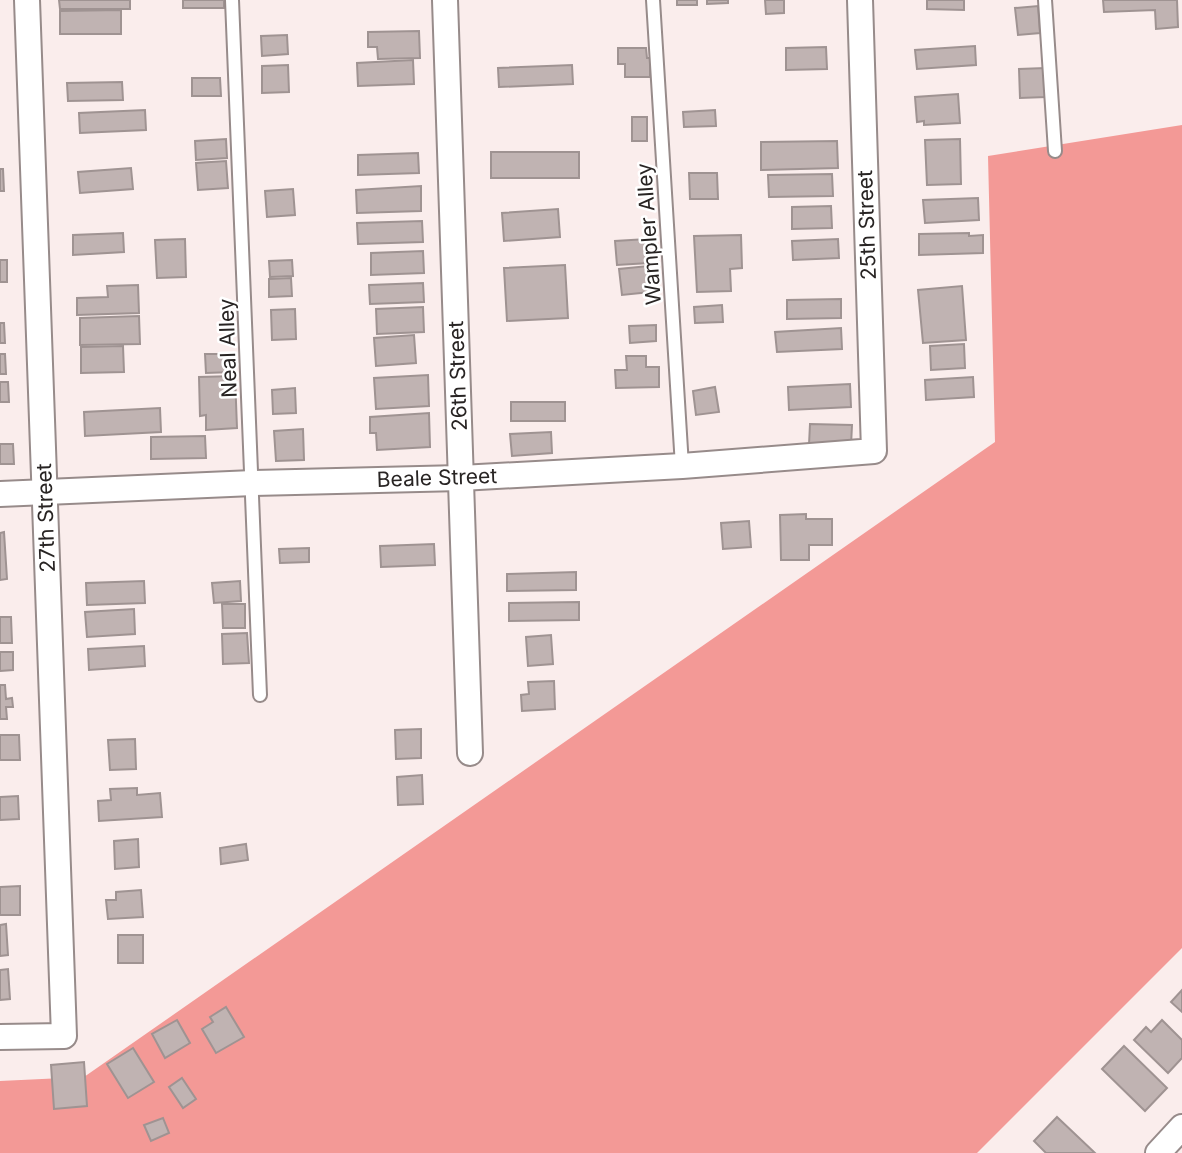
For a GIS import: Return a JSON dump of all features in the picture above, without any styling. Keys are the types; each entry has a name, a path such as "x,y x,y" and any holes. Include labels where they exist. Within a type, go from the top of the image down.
{"street":[{"name":"27th Street","path":"0,1037 64,1036 27,0"},
{"name":"26th Street","path":"445,0 470,753"},
{"name":"25th Street","path":"860,0 874,451"},
{"name":"Beale Street","path":"0,494 253,483 461,478 682,466 874,451"},
{"path":"1158,1153 1182,1127"}],"lane":[{"name":"Neal Alley","path":"232,0 260,695"},
{"name":"Wampler Alley","path":"653,0 682,466"},
{"path":"1045,0 1055,152"}],"shaded area":[{"path":"1182,125 1182,948 977,1153 0,1153 0,1081 84,1077 995,442 988,156"}],"building":[{"path":"59,0 130,0 130,9 60,9"},
{"path":"183,0 224,0 224,8 183,8"},
{"path":"677,0 697,0 697,5 677,5"},
{"path":"707,0 728,0 728,3 707,4"},
{"path":"765,0 784,0 784,13 766,14"},
{"path":"927,0 964,0 964,10 927,9"},
{"path":"1103,0 1177,0 1178,27 1156,29 1155,10 1104,12"},
{"path":"1038,6 1040,33 1018,35 1015,8"},
{"path":"121,10 121,34 60,34 60,11"},
{"path":"419,31 420,58 378,59 377,47 368,47 368,32"},
{"path":"287,35 288,54 262,56 261,36"},
{"path":"975,46 976,65 917,69 915,50"},
{"path":"826,47 827,69 786,70 786,48"},
{"path":"618,48 646,48 647,58 650,58 650,77 625,77 625,64 618,64"},
{"path":"413,60 414,84 358,86 357,63"},
{"path":"288,65 289,92 262,93 262,66"},
{"path":"572,65 573,84 499,87 498,68"},
{"path":"1045,68 1046,97 1020,98 1019,69"},
{"path":"192,78 220,78 221,96 192,96"},
{"path":"122,82 123,100 68,101 67,83"},
{"path":"958,94 960,123 924,125 924,121 917,122 915,97"},
{"path":"145,110 146,130 80,133 79,113"},
{"path":"715,110 716,126 684,127 683,112"},
{"path":"632,117 647,117 647,141 632,141"},
{"path":"226,139 227,158 196,160 195,141"},
{"path":"960,139 961,184 927,185 925,140"},
{"path":"837,141 838,168 761,170 761,142"},
{"path":"491,152 579,152 579,178 491,178"},
{"path":"418,153 419,173 358,175 358,155"},
{"path":"226,161 228,188 198,190 196,163"},
{"path":"131,168 133,189 80,193 78,172"},
{"path":"0,169 3,169 4,191 0,191"},
{"path":"689,173 717,173 718,199 690,199"},
{"path":"832,174 833,196 769,197 768,175"},
{"path":"421,186 421,211 357,213 356,190"},
{"path":"293,189 295,215 267,217 265,191"},
{"path":"978,198 979,220 925,223 923,200"},
{"path":"831,206 832,228 792,229 792,207"},
{"path":"558,209 560,237 504,241 502,213"},
{"path":"422,221 423,242 358,244 357,223"},
{"path":"123,233 124,252 73,255 73,235"},
{"path":"969,233 969,236 983,235 983,253 919,255 919,234"},
{"path":"741,235 742,268 730,269 731,291 697,292 694,236"},
{"path":"185,239 186,277 157,278 155,240"},
{"path":"647,239 649,263 617,265 615,241"},
{"path":"838,239 839,258 793,260 792,241"},
{"path":"423,251 424,273 371,275 371,253"},
{"path":"0,260 7,260 7,282 0,282"},
{"path":"292,260 293,276 270,277 269,261"},
{"path":"565,265 568,318 507,321 504,268"},
{"path":"648,266 650,292 622,295 619,269"},
{"path":"291,278 292,296 269,297 269,279"},
{"path":"423,283 424,302 370,304 369,285"},
{"path":"138,285 139,313 77,315 77,298 108,297 107,286"},
{"path":"962,286 966,340 923,343 918,290"},
{"path":"841,299 841,318 787,319 787,300"},
{"path":"722,305 723,322 695,323 694,307"},
{"path":"423,307 424,332 377,334 376,309"},
{"path":"295,309 296,339 272,340 271,310"},
{"path":"139,316 140,344 80,345 80,318"},
{"path":"0,323 4,323 5,343 0,343"},
{"path":"656,325 656,341 630,343 629,326"},
{"path":"841,328 842,349 777,352 775,332"},
{"path":"414,335 416,363 376,366 374,338"},
{"path":"964,344 965,368 931,370 930,346"},
{"path":"123,346 124,372 81,373 81,347"},
{"path":"0,354 5,354 6,374 0,374"},
{"path":"205,354 233,354 233,372 206,373"},
{"path":"626,356 646,356 646,367 659,367 659,387 616,388 615,370 627,370"},
{"path":"428,375 429,406 376,409 374,378"},
{"path":"235,376 237,428 206,430 206,415 200,416 199,377"},
{"path":"973,377 974,397 926,400 925,380"},
{"path":"0,382 8,382 9,402 0,402"},
{"path":"850,384 851,407 789,410 788,387"},
{"path":"715,387 719,412 696,415 693,391"},
{"path":"295,388 296,413 273,414 272,390"},
{"path":"511,402 565,402 565,421 511,421"},
{"path":"160,408 161,432 85,436 84,412"},
{"path":"429,413 430,447 377,450 376,433 370,433 370,417"},
{"path":"810,424 852,425 851,446 809,445"},
{"path":"303,429 304,460 276,461 274,431"},
{"path":"551,432 552,453 512,456 510,434"},
{"path":"205,436 206,458 151,459 151,437"},
{"path":"0,444 13,444 14,464 0,464"},
{"path":"806,514 806,519 832,519 832,545 809,545 809,560 781,560 780,515"},
{"path":"749,521 751,547 723,549 721,523"},
{"path":"4,532 7,579 0,580 0,533"},
{"path":"434,544 435,565 381,567 380,546"},
{"path":"309,548 309,562 280,563 279,549"},
{"path":"576,572 576,590 507,591 507,574"},
{"path":"144,581 145,603 87,605 86,583"},
{"path":"240,581 241,601 214,603 212,583"},
{"path":"579,602 579,620 509,621 509,603"},
{"path":"222,604 245,604 245,628 223,628"},
{"path":"134,609 135,634 87,637 85,612"},
{"path":"0,617 11,617 12,643 0,643"},
{"path":"247,633 249,663 223,664 222,634"},
{"path":"551,635 553,664 528,666 526,637"},
{"path":"144,646 145,666 89,670 88,649"},
{"path":"0,652 13,652 13,670 0,671"},
{"path":"554,681 555,709 522,711 521,695 529,694 528,682"},
{"path":"0,685 5,685 6,699 12,698 13,707 6,707 7,719 0,719"},
{"path":"421,729 421,758 396,759 395,730"},
{"path":"0,735 19,735 20,760 0,760"},
{"path":"135,739 136,769 110,770 108,740"},
{"path":"422,775 423,804 398,805 397,777"},
{"path":"137,788 137,795 160,793 162,817 99,821 98,801 111,800 110,789"},
{"path":"18,796 19,819 0,820 0,797"},
{"path":"138,839 139,867 115,869 114,841"},
{"path":"246,844 248,860 221,864 220,848"},
{"path":"20,886 20,915 0,915 0,887"},
{"path":"141,890 143,917 108,919 106,900 116,900 116,892"},
{"path":"6,924 8,955 0,956 0,925"},
{"path":"118,935 143,935 143,963 118,963"},
{"path":"8,969 10,999 0,1000 0,970"},
{"path":"1182,990 1182,1012 1171,1002"},
{"path":"226,1007 244,1037 216,1053 202,1029 213,1022 210,1017"},
{"path":"177,1020 190,1043 165,1058 152,1034"},
{"path":"1162,1020 1182,1040 1182,1058 1168,1073 1134,1040 1146,1027 1151,1032"},
{"path":"1124,1046 1167,1088 1145,1111 1102,1069"},
{"path":"133,1048 154,1082 128,1098 107,1064"},
{"path":"84,1062 87,1106 54,1109 51,1065"},
{"path":"182,1078 196,1099 183,1108 169,1087"},
{"path":"1057,1117 1095,1153 1046,1153 1034,1141"},
{"path":"163,1118 169,1133 151,1141 144,1125"}]}
